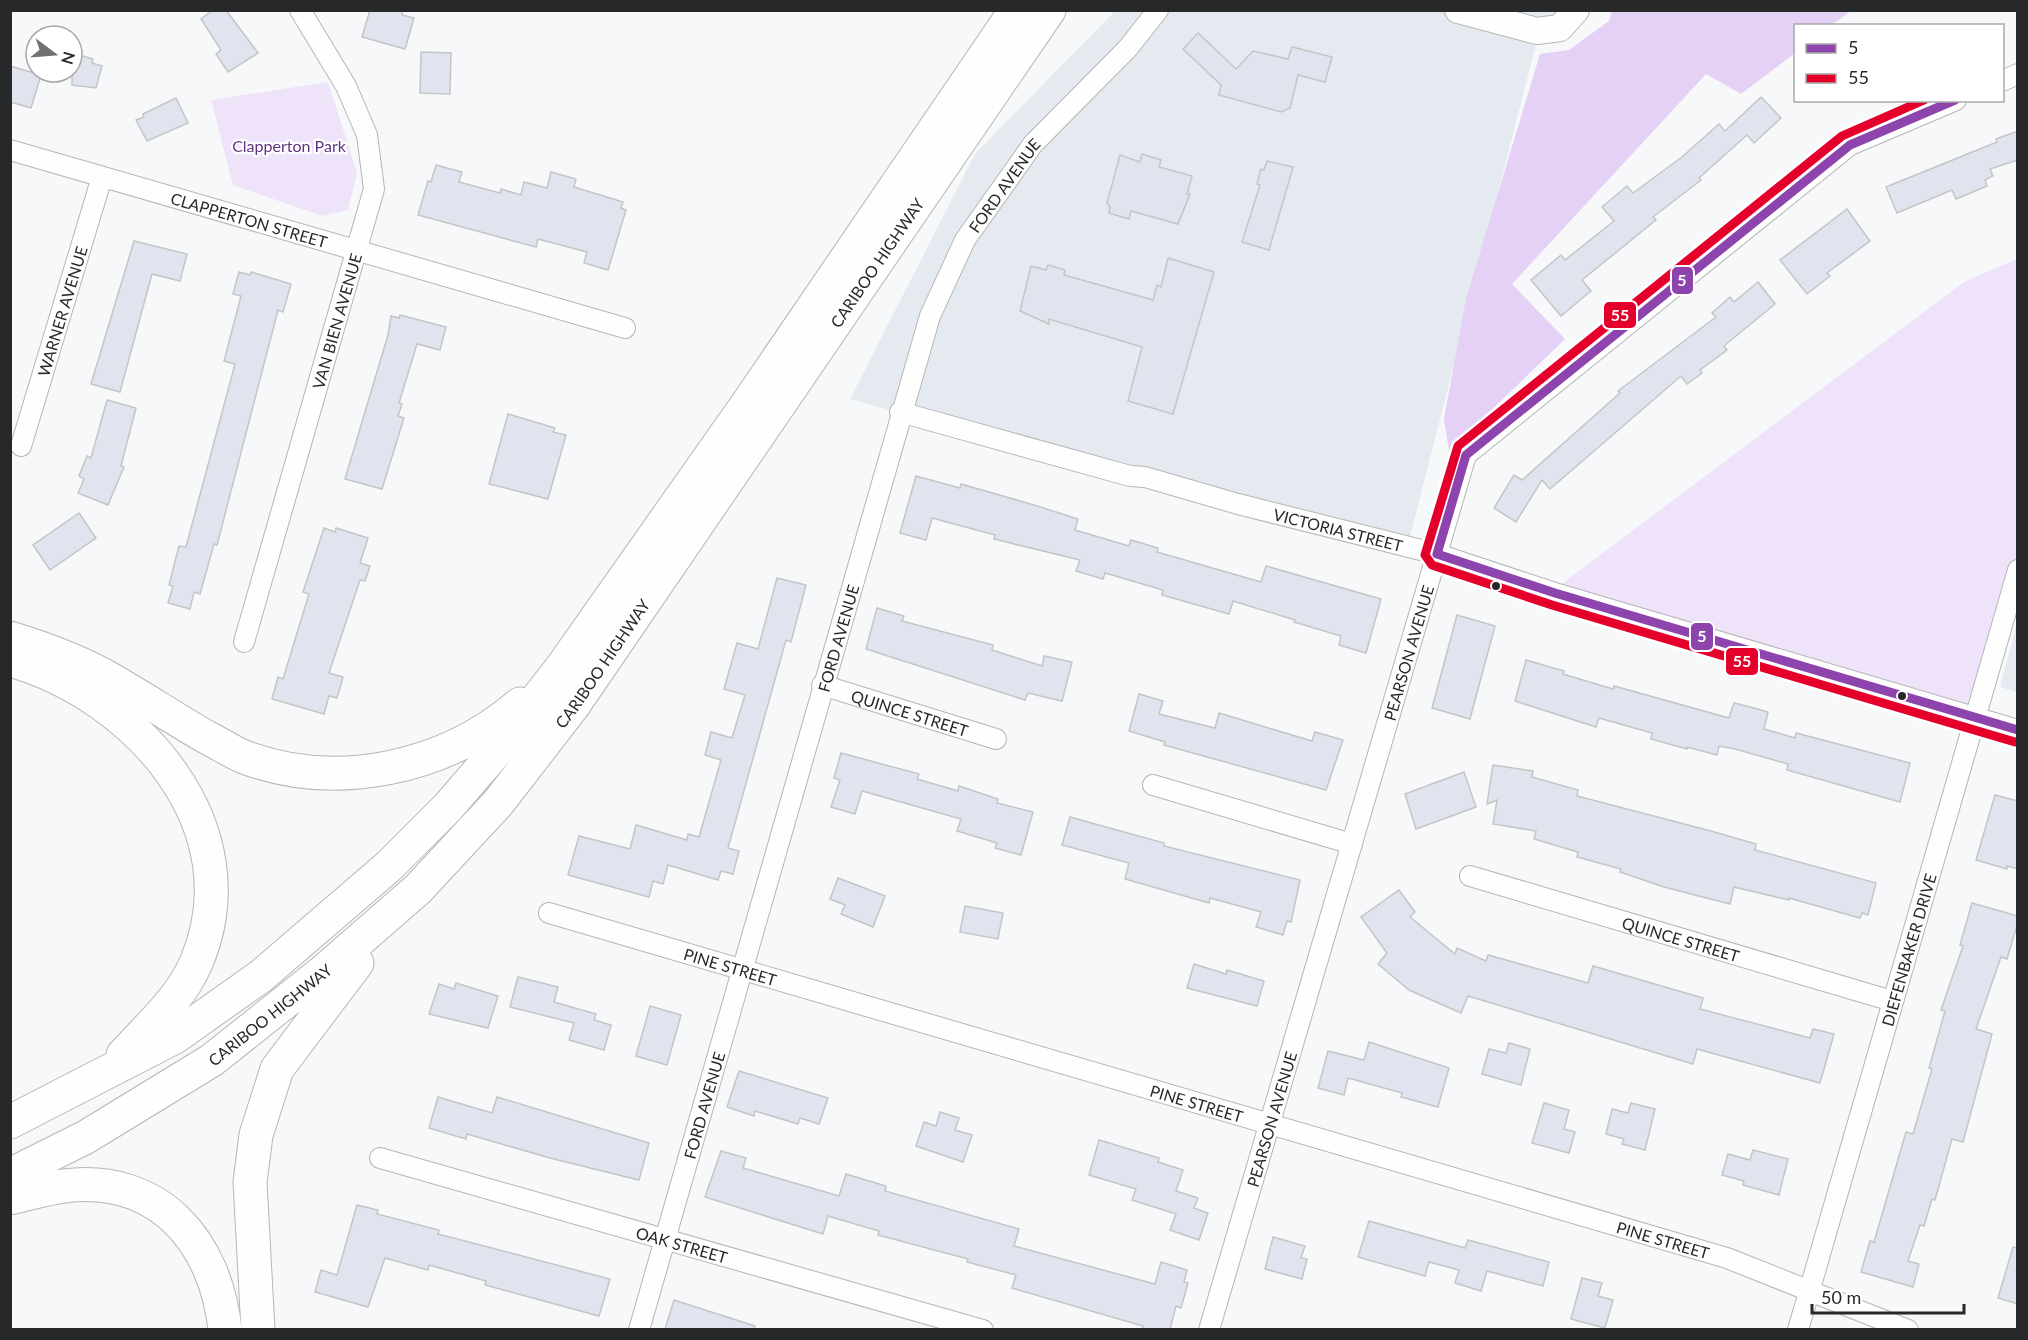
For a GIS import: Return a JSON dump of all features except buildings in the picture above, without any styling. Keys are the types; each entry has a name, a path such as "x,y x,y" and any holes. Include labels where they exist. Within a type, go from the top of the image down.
{"highway":[{"name":"CARIBOO HIGHWAY","path":"10,1122 51,1103 109,1070 175,1037 261,976 389,866 448,807 499,748 562,667 750,400 1016,10"},
{"name":"CARIBOO HIGHWAY","path":"10,1175 86,1137 212,1060 324,971 418,889 498,803 573,706 1049,10"},
{"path":"10,638 56,652 102,675 243,757 285,769 332,773 383,771 424,760 469,740 518,707 562,667"},
{"path":"10,660 32,666 82,691 139,735 166,765 194,808 209,852 211,915 195,964 166,1010 109,1070"},
{"path":"258,1329 250,1182 256,1135 277,1069 332,994 418,889"},
{"path":"10,1198 65,1186 103,1186 133,1194 162,1208 185,1227 206,1256 218,1284 225,1329"}],"street":[{"name":"VAN BIEN AVENUE","path":"244,642 374,189 367,135 346,86 300,10"},
{"name":"FORD AVENUE","path":"639,1329 900,412 930,316 965,240 1034,144 1128,48 1158,10"},
{"path":"1458,10 1537,31 1568,19"},
{"path":"2004,80 2018,74"},
{"name":"PEARSON AVENUE","path":"1209,1329 1466,456 1850,145 1951,102"},
{"name":"CLAPPERTON STREET","path":"10,150 626,328"},
{"name":"WARNER AVENUE","path":"21,446 102,177"},
{"name":"VICTORIA STREET","path":"900,412 1353,535 1437,554 1555,593 2018,730"},
{"name":"DIEFENBAKER DRIVE","path":"1798,1329 2018,570"},
{"name":"QUINCE STREET","path":"822,685 996,739"},
{"path":"1153,785 1352,844"},
{"name":"QUINCE STREET","path":"1470,876 1892,1001"},
{"name":"PINE STREET","path":"549,913 1727,1258 1908,1329"},
{"name":"OAK STREET","path":"380,1158 982,1329"}],"shaded area":[{"path":"1115,11 1581,11 1537,40 1406,552 850,399 975,154"},
{"path":"1612,11 1851,11 1832,24 1794,24 1794,54 1741,94 1706,74 1512,284 1565,339 1449,451 1444,419 1466,299 1540,54 1569,50 1609,21"},
{"path":"2017,624 2017,692 2000,687"}],"green space":[{"name":"Clapperton Park","path":"328,82 357,173 348,210 322,216 233,185 211,100"},
{"path":"2017,259 2017,580 1976,715 1547,595 1964,282"}],"transit line":[{"name":"55","path":"1919,102 1842,136 1458,446 1425,555 1432,565 1552,605 2015,742"},
{"name":"5","path":"1950,102 1850,145 1466,455 1437,554 1555,593 2018,730"}]}
